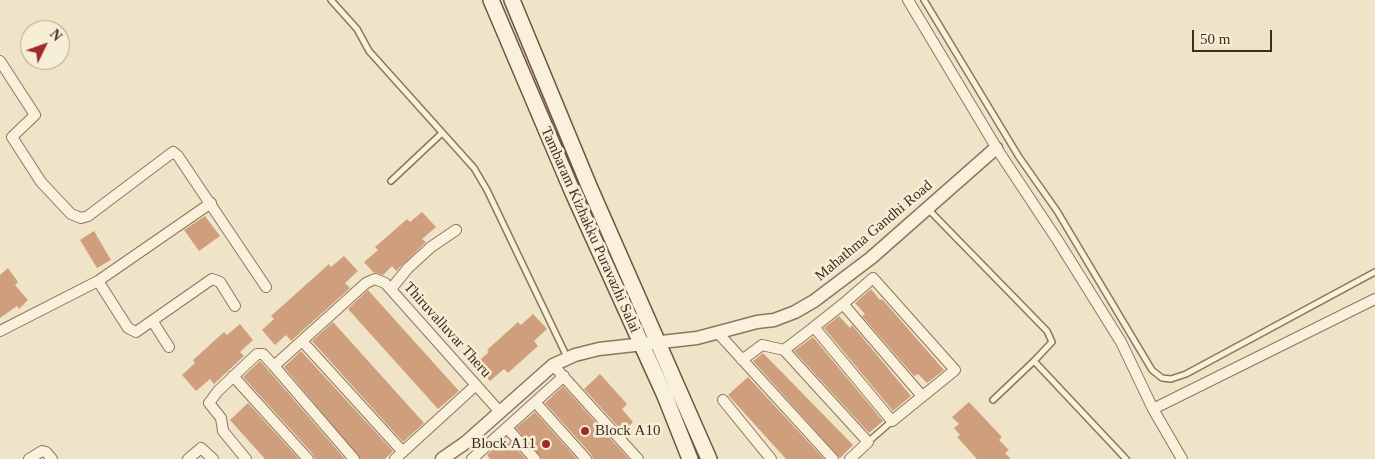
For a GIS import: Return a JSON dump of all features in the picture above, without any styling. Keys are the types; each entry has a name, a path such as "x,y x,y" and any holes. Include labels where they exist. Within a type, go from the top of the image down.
{"main road":[{"name":"Tambaram Kizhakku Puravazhi Salai","path":"491,0 592,238 641,344 690,459"},
{"name":"Tambaram Kizhakku Puravazhi Salai","path":"512,0 589,186 709,459"}],"street":[{"path":"908,0 996,148 1058,240 1121,342 1153,409 1182,459"},
{"path":"0,62 36,115 12,136 41,182 71,214 81,218 88,216 173,152 178,156 211,203 266,288"},
{"name":"Mahathma Gandhi Road","path":"442,459 466,443 554,365 568,358 599,349 659,343 718,334 756,322 782,318 814,301 871,258 996,148"},
{"path":"0,331 98,281 211,203"},
{"path":"391,289 408,268 431,247 456,230"},
{"path":"784,350 873,278 955,370 892,421 814,327"},
{"path":"98,281 132,331 140,331 212,279 220,282 235,306"},
{"name":"Thiruvalluvar Theru","path":"302,340 366,283 375,279 380,280 391,289 500,412"},
{"path":"1153,409 1375,299"},
{"path":"843,304 922,396"},
{"path":"153,322 168,347"},
{"path":"718,334 833,459"},
{"path":"274,366 302,340 399,456 476,385"},
{"path":"742,360 762,345 784,350 868,442 850,459"},
{"path":"246,459 223,432 221,418 209,403 257,354 263,354 354,459"},
{"path":"554,365 638,459"},
{"path":"234,376 308,459"},
{"path":"478,457 564,376"},
{"path":"723,400 771,459"},
{"path":"535,402 586,459"},
{"path":"507,428 535,459"},
{"path":"188,459 201,448 213,459"},
{"path":"28,459 42,451 46,452 52,459"}],"lane":[{"path":"331,0 357,29 369,51 441,134 474,168 487,190 568,358"},
{"path":"924,0 1019,157 1062,219 1152,370 1162,378 1171,379 1186,374 1375,272"},
{"path":"391,182 441,134"},
{"path":"928,208 1047,331 1052,342 993,400"},
{"path":"1034,361 1126,459"},
{"path":"868,442 892,421"}],"building":[{"path":"422,212 436,227 422,239 426,242 396,271 392,266 383,275 373,272 364,262 378,250 375,247 407,219 410,222"},
{"path":"205,216 220,236 199,251 184,230"},
{"path":"94,231 111,260 97,268 80,240"},
{"path":"344,256 358,271 345,283 350,288 291,341 286,335 275,345 262,330 274,319 271,316 329,264 331,267"},
{"path":"8,268 18,282 15,285 28,300 19,309 17,306 0,318 0,275"},
{"path":"871,289 944,370 927,383 918,374 914,376 862,316 865,314 855,303"},
{"path":"368,290 459,391 438,409 348,309"},
{"path":"533,314 547,329 534,341 538,346 508,373 504,369 490,381 475,364 489,352 487,350 518,322 521,325"},
{"path":"839,316 850,328 852,325 911,396 893,411 824,328"},
{"path":"333,322 424,423 403,442 312,341"},
{"path":"240,324 253,340 240,352 244,356 214,384 210,379 196,391 182,375 195,363 193,360 224,332 227,335"},
{"path":"813,337 883,421 869,433 794,351"},
{"path":"301,351 393,451 385,459 361,459 284,367"},
{"path":"763,353 853,445 840,458 753,361"},
{"path":"260,361 345,459 315,459 313,454 243,377"},
{"path":"600,374 627,404 622,409 633,422 623,432 584,389"},
{"path":"748,377 824,459 786,459 728,395"},
{"name":"Block A10","path":"563,386 629,459 593,459 591,454 545,403"},
{"path":"969,402 1002,437 999,440 1009,450 1005,453 1011,459 977,459 957,437 960,435 954,428 959,424 952,417"},
{"path":"248,403 299,459 265,459 230,420"},
{"name":"Block A11","path":"535,412 577,459 542,459 516,428"},
{"path":"506,437 526,459 490,459 487,455"}],"place":[{"name":"Block A10","path":"585,431"},
{"name":"Block A11","path":"546,444"}]}
